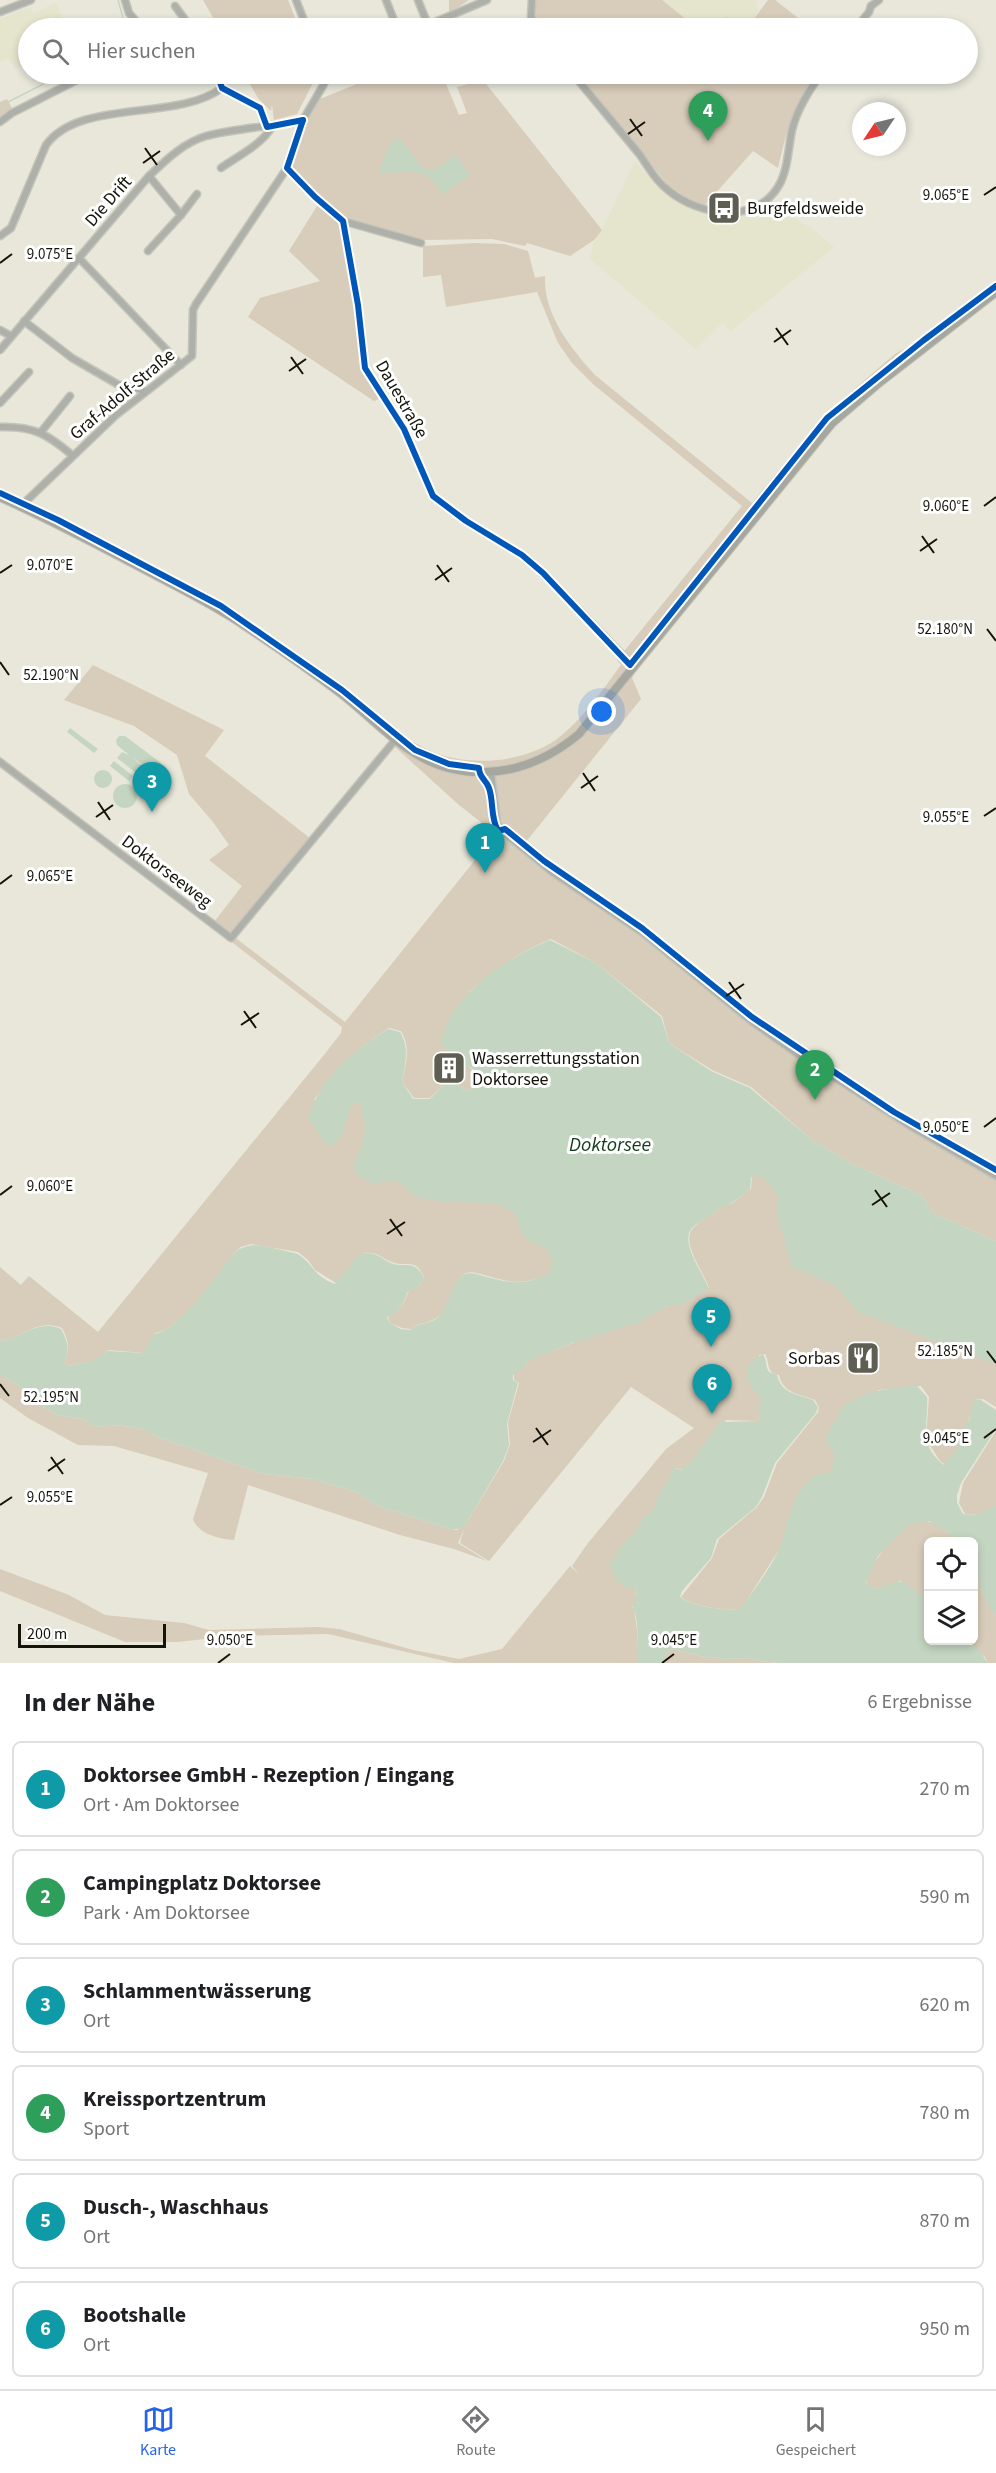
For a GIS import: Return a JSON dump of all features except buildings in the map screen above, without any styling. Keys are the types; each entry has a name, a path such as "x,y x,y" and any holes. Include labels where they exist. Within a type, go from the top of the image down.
{"main road":[{"path":"0,497 229,615 338,691 421,757 447,768 491,772 530,764 567,744 594,718 818,439 846,410 996,292"}],"street":[{"path":"0,12 31,0"},
{"path":"125,0 129,13 133,18"},
{"path":"296,0 303,18"},
{"path":"386,0 394,18"},
{"path":"418,0 425,18"},
{"path":"445,18 487,0"},
{"path":"532,0 532,18"},
{"path":"864,18 871,10 869,3 879,0"},
{"path":"175,6 184,18"},
{"path":"0,122 12,113 69,84"},
{"path":"221,84 222,88 260,108 270,127 268,135 221,168"},
{"path":"324,84 303,120 287,168 315,197 343,220 421,243"},
{"path":"581,84 652,173 677,196 710,209 736,212 748,212 771,197 783,177 799,110 816,84"},
{"path":"0,236 10,228 46,145 63,128 105,116 187,104 214,94 222,88"},
{"name":"Die Drift","path":"0,350 149,176 173,154 206,136 303,120"},
{"name":"Graf-Adolf-Straße","path":"21,506 72,455 146,391 192,356 193,310 196,304 287,168"},
{"path":"149,176 181,215"},
{"path":"148,251 197,194"},
{"name":"Dauestraße","path":"343,220 358,305 365,368 404,429 433,496 466,521 522,555 543,573 634,667"},
{"path":"79,258 181,365"},
{"path":"24,321 72,358 117,384 146,391"},
{"path":"0,330 11,336"},
{"path":"0,403 29,372"},
{"path":"41,432 70,396"},
{"path":"0,427 28,428 41,432 72,455"},
{"name":"Doktorseeweg","path":"0,762 231,938 396,739"},
{"path":"491,772 495,816 504,833 552,872 670,954 720,997 787,1047 909,1126 996,1176"},
{"path":"484,859 504,833"}],"shaded area":[{"path":"203,0 288,0 295,18 213,18"},
{"path":"449,0 469,0 449,13"},
{"path":"535,0 662,0 684,18 536,18"},
{"path":"662,0 756,0 758,11 753,18 684,18"},
{"path":"768,0 775,0 798,18 754,18"},
{"path":"56,3 62,18 18,18 18,69 8,59 0,62 0,19 31,7 33,13"},
{"path":"250,84 312,84 297,114 274,120 272,104 271,111 258,98"},
{"path":"357,84 446,84 459,115 467,113 457,87 468,84 486,84 602,230 594,240 570,256 527,243 525,246 492,239 419,240 346,219 293,172 292,167 306,123 320,99"},
{"path":"585,84 810,84 801,97 788,129 778,168 753,151 705,205 687,198 669,186"},
{"path":"7,99 14,112 0,122 0,102"},
{"path":"635,161 664,192 685,206 726,216 744,216 768,208 777,209 812,228 834,247 731,331 722,323 696,349 590,259 594,240 602,230"},
{"path":"317,206 338,221 341,227 355,305 360,353 367,374 381,398 374,401 248,317 260,298 320,281 289,251"},
{"path":"504,244 528,251 535,278 545,276 549,304 560,330 586,365 595,375 752,503 824,415 895,354 925,337 996,286 996,298 928,345 840,420 635,673 632,678 641,699 525,843 543,859 643,927 752,1015 895,1110 996,1169 996,1241 935,1214 921,1195 853,1164 811,1139 751,1087 712,1070 669,1043 662,1016 596,963 551,939 508,962 469,992 463,1063 476,1076 478,1084 474,1089 464,1091 459,1083 447,1082 430,1098 414,1098 402,1082 407,1056 404,1037 401,1031 389,1028 348,1060 314,1100 350,1105 356,1100 363,1103 388,1179 498,1203 512,1211 526,1222 548,1248 552,1260 551,1272 534,1280 518,1282 471,1272 466,1273 456,1284 443,1312 435,1319 411,1329 390,1323 388,1316 402,1306 409,1290 420,1285 424,1277 414,1265 397,1264 375,1254 361,1253 336,1283 315,1270 298,1252 251,1244 241,1247 234,1253 188,1312 166,1329 155,1333 144,1353 109,1350 93,1361 68,1366 64,1363 68,1345 62,1328 45,1325 0,1341 0,1267 21,1285 29,1276 98,1332 324,1055 341,1033 342,1027 0,764 0,756 44,795 51,796 214,922 242,886 209,860 229,845 189,794 177,755 134,726 64,700 93,665 224,730 205,756 311,839 235,929 237,939 345,1022 496,834 459,805 394,746 403,736 440,755 481,761 524,755 551,743 570,728 593,702 621,665 617,660 742,506 593,384 572,363 558,343 537,292 446,307 441,275 423,277 423,246"},
{"path":"761,1174 780,1195 834,1284 996,1363 996,1407 983,1399 975,1400 959,1450 946,1465 940,1461 926,1439 929,1397 921,1386 878,1390 832,1448 836,1459 832,1472 817,1476 782,1545 742,1608 710,1607 681,1597 712,1558 719,1539 757,1507 764,1497 777,1463 818,1412 819,1407 815,1400 788,1390 779,1375 772,1373 765,1354 759,1355 763,1397 759,1421 726,1420 684,1470 675,1468 671,1475 672,1479 654,1510 645,1517 634,1588 639,1603 631,1607 634,1608 637,1630 637,1663 454,1663 328,1634 233,1636 177,1642 125,1642 0,1591 0,1569 69,1595 105,1615 184,1623 209,1630 318,1627 339,1629 413,1650 459,1659 502,1649 570,1566 579,1574 572,1566 588,1543 666,1449 694,1428 631,1387 489,1561 460,1543 464,1529 458,1543 487,1561 248,1485 234,1540 210,1535 199,1528 193,1519 208,1473 114,1446 78,1445 28,1418 0,1398 0,1374 57,1415 83,1419 96,1427 117,1425 143,1429 157,1437 264,1474 313,1479 359,1493 375,1505 457,1530 466,1524 504,1461 510,1444 508,1423 519,1383 514,1380 514,1374 529,1360 668,1306 681,1305 709,1288 694,1257 689,1240 690,1233 697,1224 721,1206 731,1204 751,1189 752,1177"},
{"path":"996,1431 996,1507 978,1515 965,1514 959,1503 963,1483"},
{"path":"923,1520 936,1524 955,1537 924,1537 924,1598 900,1581 875,1589 867,1586 867,1579 875,1562 889,1543 909,1524"},
{"path":"978,1573 982,1592 996,1616 996,1663 987,1663 985,1657 972,1645 978,1645"},
{"path":"673,1649 699,1656 726,1659 753,1658 759,1661 779,1663 663,1663 667,1652"}],"water":[{"path":"399,138 422,167 432,171 455,155 470,175 443,194 430,178 418,173 380,173 379,170 392,141"},
{"path":"70,728 98,749 94,753 67,732"},
{"path":"119,736 125,736 161,763 164,775 152,790 148,791 142,786 149,770 132,757 146,770 140,776 117,758 122,752 129,755 117,745 116,740"},
{"path":"114,761 133,776 129,781 110,766"},
{"path":"103,770 109,773 112,779 109,785 103,788 97,785 94,779 97,773"},
{"path":"125,784 134,787 137,796 134,805 125,808 116,805 113,796 116,787"},
{"name":"Doktorsee","path":"550,940 596,963 661,1017 669,1043 711,1071 750,1088 811,1139 853,1164 921,1195 935,1214 996,1241 996,1364 859,1312 834,1285 792,1267 776,1211 779,1196 761,1175 755,1175 751,1178 750,1190 730,1204 720,1207 693,1227 689,1233 690,1249 709,1289 680,1306 667,1306 639,1322 572,1343 528,1361 524,1368 513,1375 513,1380 518,1383 507,1424 509,1445 503,1461 466,1524 461,1528 452,1530 375,1505 359,1493 313,1479 264,1474 157,1437 143,1429 117,1425 96,1427 83,1419 57,1415 0,1374 0,1341 38,1327 53,1326 61,1329 67,1346 64,1363 68,1366 92,1361 108,1351 143,1353 154,1334 175,1323 186,1313 233,1254 239,1249 252,1245 297,1254 319,1275 335,1284 360,1253 375,1254 396,1265 409,1265 417,1268 424,1278 419,1286 408,1291 398,1310 387,1317 390,1323 401,1329 410,1330 417,1325 430,1322 442,1313 458,1280 465,1274 525,1282 550,1272 552,1261 548,1250 527,1238 516,1216 507,1208 497,1204 429,1200 414,1195 398,1182 385,1181 374,1184 359,1176 353,1166 365,1129 361,1105 356,1102 351,1106 342,1136 330,1147 321,1138 308,1117 321,1090 340,1066 388,1029 400,1032 403,1038 406,1057 402,1082 413,1099 430,1099 446,1083 459,1083 464,1091 473,1089 478,1084 473,1069 457,1061 441,1043 446,1026 455,1009 483,980 517,956"},
{"path":"763,1354 769,1372 777,1375 786,1390 813,1400 818,1407 816,1413 775,1463 756,1507 717,1539 711,1558 682,1591 680,1597 709,1607 741,1608 774,1559 791,1510 802,1488 819,1474 831,1472 834,1455 827,1443 827,1435 840,1410 866,1394 916,1385 927,1397 927,1442 930,1450 944,1465 953,1452 958,1450 957,1445 960,1442 958,1437 969,1420 974,1400 981,1400 996,1410 996,1429 961,1483 957,1503 963,1514 976,1515 996,1506 996,1616 990,1609 979,1581 978,1537 955,1537 929,1521 910,1524 878,1556 866,1583 875,1589 895,1582 904,1582 924,1598 924,1645 972,1645 981,1652 987,1663 779,1663 759,1661 753,1658 726,1659 699,1656 673,1649 667,1652 663,1663 637,1663 637,1624 631,1604 639,1604 635,1600 637,1596 634,1588 625,1587 613,1578 615,1574 609,1565 625,1541 652,1511 661,1490 670,1480 669,1475 674,1468 682,1470 683,1466 689,1464 720,1422 759,1421 761,1398 751,1386 747,1370 756,1358"}],"waterway":[{"path":"118,0 123,18"},
{"path":"0,106 43,84"},
{"path":"992,286 996,283"}],"cycle path":[{"path":"221,84 222,88 260,108 267,127 303,120"},
{"path":"303,120 287,168 315,197 343,221 358,305 365,368 404,429 433,496 466,521 522,555 543,573 630,665 827,418 996,286"},
{"path":"0,493 58,520 221,606 342,690 415,750 449,764 479,768 489,788 498,831 505,829 544,861 642,928 752,1017 894,1112 996,1170"}],"place":[{"name":"Kreissportzentrum","path":"708,141"},
{"name":"Burgfeldsweide","path":"724,208"},
{"name":"Schlammentwässerung","path":"152,812"},
{"name":"Doktorsee GmbH - Rezeption / Eingang","path":"485,873"},
{"name":"Wasserrettungsstation Doktorsee","path":"449,1068"},
{"name":"Campingplatz Doktorsee","path":"815,1100"},
{"name":"Dusch-, Waschhaus","path":"711,1347"},
{"name":"Sorbas","path":"863,1358"},
{"name":"Bootshalle","path":"712,1414"}]}
